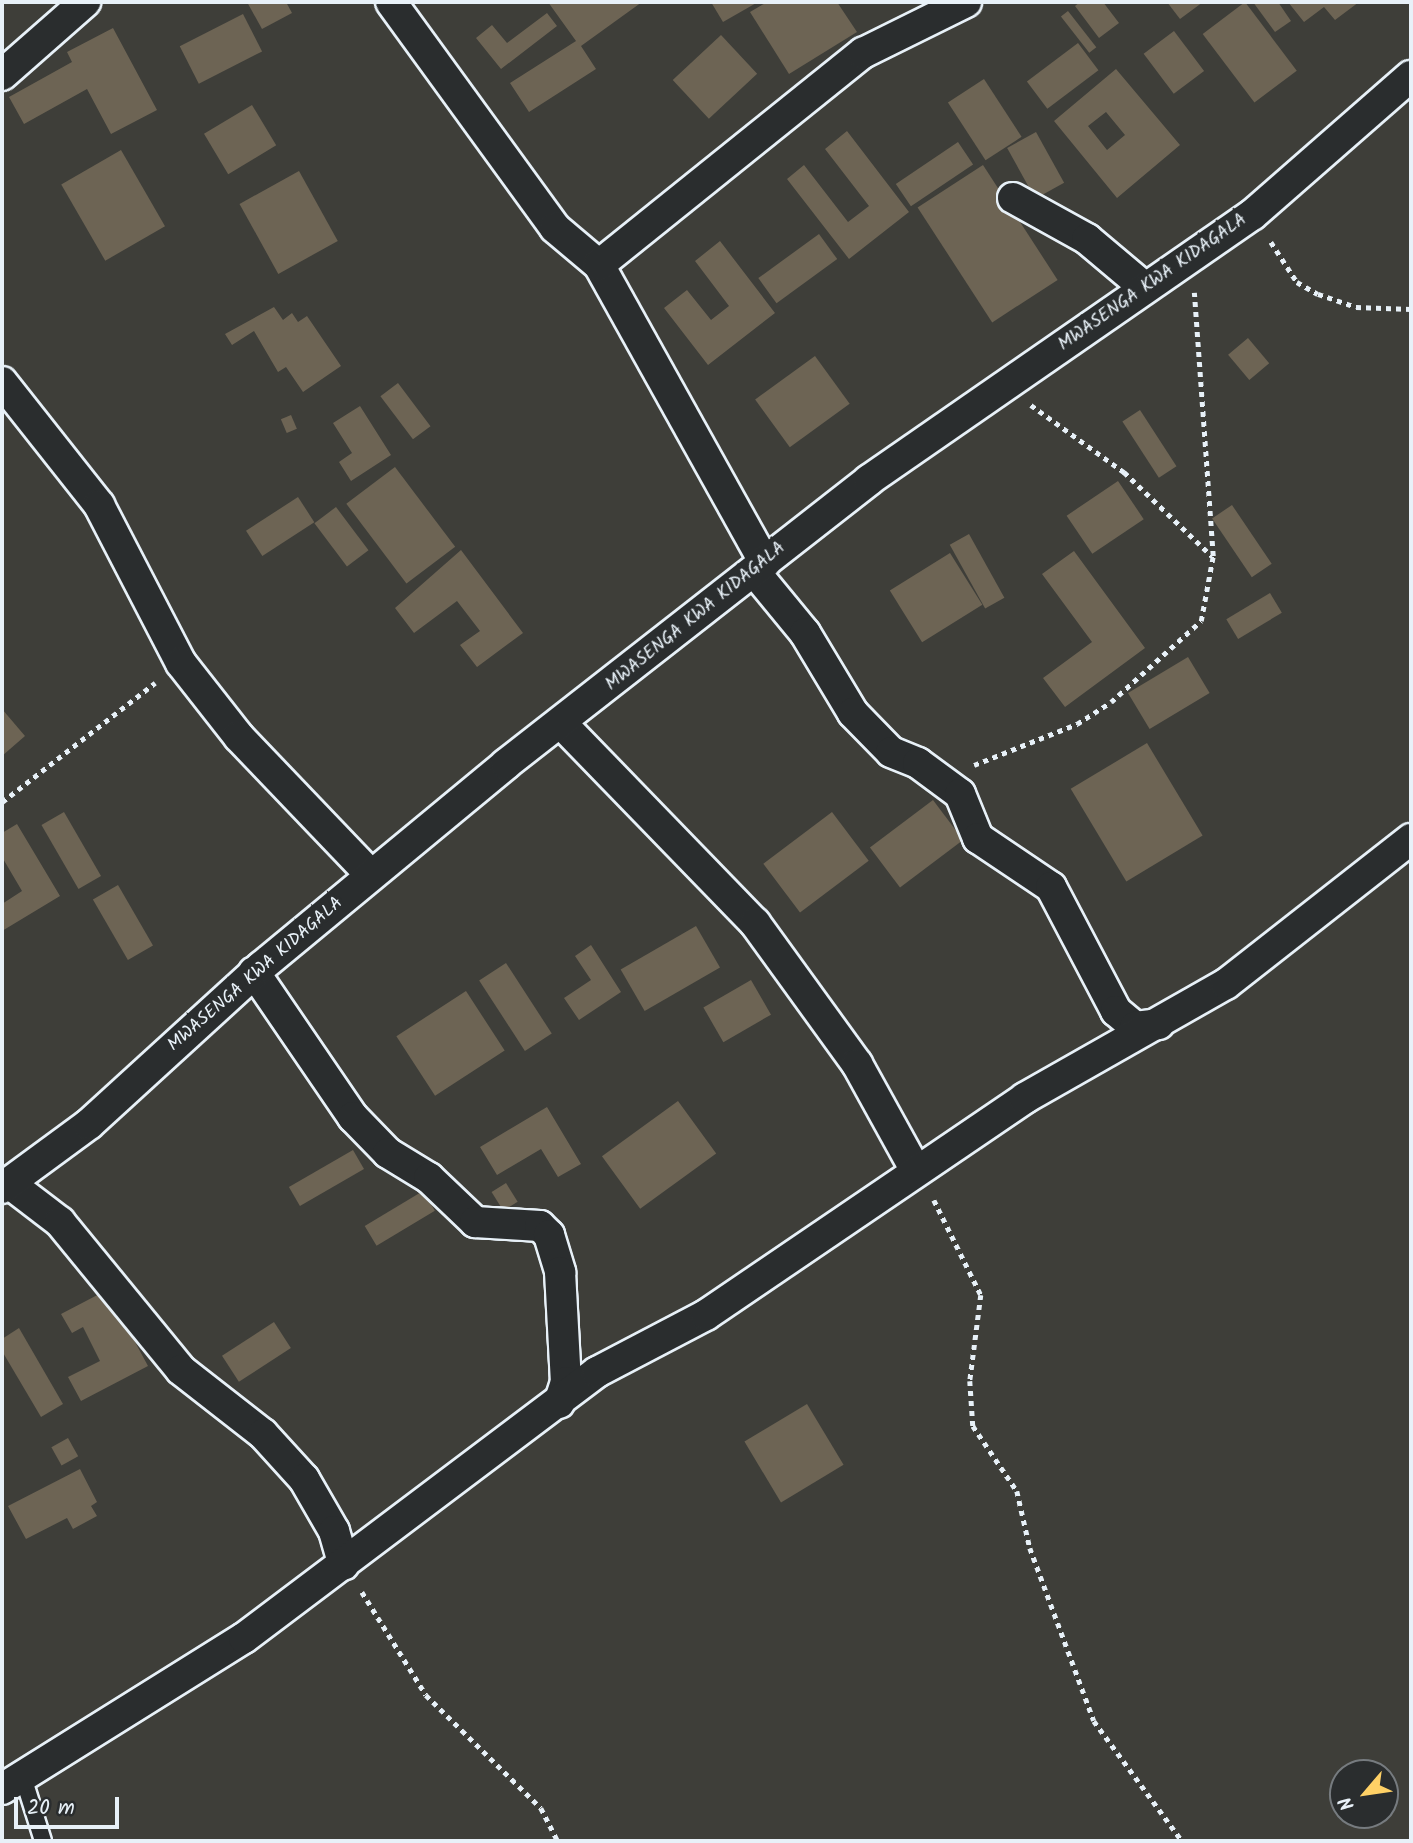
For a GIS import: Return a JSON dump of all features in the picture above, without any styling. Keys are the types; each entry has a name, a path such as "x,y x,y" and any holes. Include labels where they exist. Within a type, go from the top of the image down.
{"street":[{"path":"2,75 85,2"},
{"path":"391,2 555,228 599,265 759,567 805,633 853,713 891,752 939,776 969,804 978,838 1051,887 1116,1011 1135,1027 1158,1024"},
{"path":"599,265 863,53 966,2"},
{"name":"MWASENGA KWA KIDAGALA","path":"5,1185 89,1124 254,972 371,875 869,480 1244,220 1411,76"},
{"path":"1013,198 1087,239 1144,287"},
{"path":"2,382 99,505 180,663 239,737 371,875"},
{"path":"561,723 755,923 857,1065 915,1169"},
{"path":"12,1783 244,1638 626,1354 706,1315 915,1169 1226,984 1411,839"},
{"path":"254,972 354,1116 388,1153 429,1178 475,1222 540,1226 549,1235 560,1272 566,1382 559,1403"},
{"path":"5,1185 60,1222 181,1370 263,1434 304,1479 334,1531 344,1565"}],"lane":[{"path":"12,1783 43,1841"}],"path":[{"path":"1244,220 1266,233 1297,282 1318,294 1356,307 1411,309"},
{"path":"939,776 1077,724 1111,702 1201,621 1213,556 1194,294 1179,263"},
{"path":"1007,386 1124,472 1213,556"},
{"path":"2,802 180,663"},
{"path":"915,1169 981,1295 970,1381 973,1426 1017,1491 1030,1548 1094,1721 1182,1841"},
{"path":"344,1565 426,1696 541,1808 558,1841"}],"building":[{"path":"247,2 286,2 292,13 262,29"},
{"path":"548,2 642,2 581,46 596,69 529,112 510,83 576,41"},
{"path":"711,2 758,2 723,22"},
{"path":"767,2 837,2 857,32 789,74 750,12"},
{"path":"1080,2 1103,2 1119,23 1099,38 1075,6"},
{"path":"1167,2 1203,2 1180,19"},
{"path":"1245,2 1297,71 1254,103 1203,34"},
{"path":"1253,2 1278,2 1291,21 1275,32"},
{"path":"1288,2 1359,2 1335,20 1324,7 1304,22"},
{"path":"1068,11 1096,47 1089,53 1061,17"},
{"path":"547,13 557,26 501,69 476,38 492,25 507,43"},
{"path":"243,14 262,51 199,84 180,46"},
{"path":"113,28 157,110 111,134 87,89 24,124 9,97 72,62 67,52"},
{"path":"1174,31 1204,71 1174,94 1144,54"},
{"path":"721,35 757,74 709,119 673,80"},
{"path":"1078,43 1098,70 1047,109 1027,82"},
{"path":"1116,69 1180,145 1117,198 1054,121","holes":["1106,112 1125,135 1107,150 1088,126"]},
{"path":"984,79 1022,137 986,160 948,102"},
{"path":"252,105 276,145 228,174 204,134"},
{"path":"847,131 909,212 849,259 787,179 804,165 848,222 869,206 825,149"},
{"path":"1036,132 1064,183 1035,199 1007,148"},
{"path":"958,142 973,164 911,206 896,184"},
{"path":"121,150 165,226 105,261 61,185"},
{"path":"983,165 1058,280 992,322 918,207"},
{"path":"299,171 338,241 278,274 240,204"},
{"path":"819,234 837,259 777,303 758,278"},
{"path":"720,241 775,313 708,365 664,308 687,290 711,320 729,306 695,261"},
{"path":"274,307 283,320 292,313 298,322 307,316 341,366 303,392 286,367 278,372 254,331 232,345 225,334"},
{"path":"1248,338 1269,363 1249,380 1228,355"},
{"path":"815,356 850,404 790,447 755,399"},
{"path":"398,383 430,426 413,439 380,396"},
{"path":"360,406 391,455 351,481 339,462 352,453 333,423"},
{"path":"1140,410 1176,466 1159,478 1122,421"},
{"path":"291,415 297,429 287,433 281,419"},
{"path":"395,467 455,547 406,584 346,504"},
{"path":"1118,481 1144,519 1092,554 1067,516"},
{"path":"298,497 314,522 262,556 246,531"},
{"path":"1232,505 1272,564 1252,577 1212,518"},
{"path":"336,507 368,550 347,566 314,523"},
{"path":"969,534 1004,598 985,609 950,545"},
{"path":"461,550 523,633 477,667 460,645 480,631 457,601 414,633 395,608"},
{"path":"1074,551 1145,648 1065,707 1043,678 1092,642 1042,574"},
{"path":"950,553 982,605 922,642 890,591"},
{"path":"1270,593 1282,613 1238,639 1226,619"},
{"path":"1188,657 1210,693 1150,729 1128,693"},
{"path":"2,709 25,736 2,756"},
{"path":"1147,743 1203,836 1126,881 1071,789"},
{"path":"933,800 963,840 900,887 870,848"},
{"path":"64,812 101,876 78,889 41,825"},
{"path":"832,812 869,861 800,912 763,864"},
{"path":"17,824 60,896 2,931 2,904 22,891 2,857 2,833"},
{"path":"118,885 153,946 128,960 93,900"},
{"path":"696,926 720,968 645,1011 621,969"},
{"path":"591,945 621,992 579,1020 564,998 591,980 575,956"},
{"path":"506,963 552,1033 525,1051 479,980"},
{"path":"751,980 771,1015 723,1042 703,1008"},
{"path":"466,991 505,1051 435,1096 396,1036"},
{"path":"678,1101 716,1154 640,1209 602,1156"},
{"path":"547,1107 581,1164 558,1177 541,1149 497,1175 480,1147"},
{"path":"353,1150 364,1169 300,1206 289,1187"},
{"path":"506,1183 518,1202 503,1211 492,1192"},
{"path":"423,1191 435,1211 377,1246 365,1226"},
{"path":"107,1290 148,1366 81,1401 68,1377 100,1361 83,1327 72,1333 61,1314"},
{"path":"274,1322 291,1348 239,1382 222,1356"},
{"path":"19,1328 63,1404 41,1417 2,1351 2,1339"},
{"path":"807,1404 844,1465 781,1502 744,1442"},
{"path":"68,1438 78,1456 62,1466 51,1447"},
{"path":"80,1469 97,1502 91,1506 97,1516 73,1529 67,1518 26,1539 8,1506"}]}
